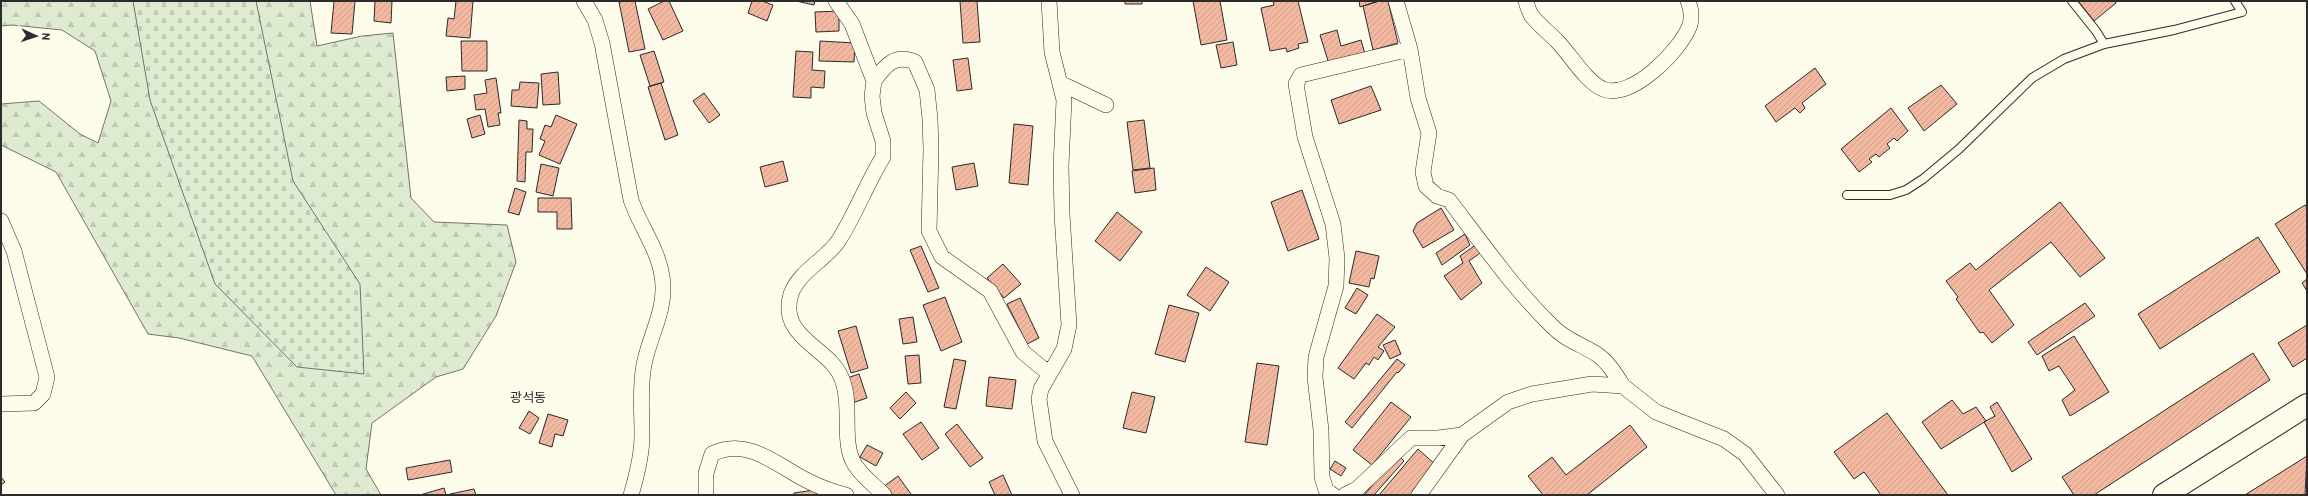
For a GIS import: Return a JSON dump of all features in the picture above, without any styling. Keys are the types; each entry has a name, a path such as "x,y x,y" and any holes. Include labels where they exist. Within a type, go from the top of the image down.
{"highway":[{"path":"2164,495 2307,405"}],"street":[{"path":"584,1 595,20 602,43 631,200 636,214 656,253 663,286 660,316 643,370 640,459 631,495"},
{"path":"836,1 852,24 874,81 874,107 883,141 883,156 839,241 801,279 791,293 788,309 793,325 802,336 828,359 843,381 849,406 847,435 849,450 854,464 884,495"},
{"path":"1049,1 1052,52 1064,100 1061,201 1069,325 1064,349 1041,389 1039,398 1045,441 1072,495"},
{"path":"1396,1 1410,49 1418,98 1429,133 1423,172 1426,186 1437,196 1449,200 1529,303 1554,328 1576,344 1598,355 1612,369 1623,386 1656,412 1729,442 1745,454 1777,495"},
{"path":"1526,1 1530,13 1541,27 1557,41 1594,83 1603,89 1619,90 1632,87 1650,73 1672,51 1690,25 1691,14 1688,1"},
{"path":"1333,495 1326,490 1322,477 1321,430 1315,377 1316,357 1336,286 1337,258 1333,224 1305,138 1296,84 1301,75 1410,49"},
{"path":"874,81 884,68 896,60 907,58 916,62 927,90 930,119 931,149 929,231 942,257 990,291 1024,352 1042,368 1051,370"},
{"path":"1060,83 1106,105"},
{"path":"1,221 14,251 47,376 43,394 34,403 1,404"},
{"path":"1419,495 1462,435 1508,402 1532,394 1592,384 1623,386"},
{"path":"1345,495 1356,489 1411,438 1438,438 1462,435"},
{"path":"706,495 706,473 712,454 724,448 737,448 754,451 807,481 831,491 846,495"}],"lane":[{"path":"2072,1 2096,31 2104,44"},
{"path":"1847,195 1890,195 1906,190 1923,179 1959,149 2032,78 2064,59 2104,44 2174,30 2242,12 2235,1"}],"green space":[{"path":"1,1 310,1 317,46 362,36 393,33 411,198 434,222 507,225 516,262 496,316 463,369 436,377 372,423 366,469 381,495 336,495 252,356 179,338 148,334 56,172 1,145 1,104 39,101 80,134 98,143 111,101 95,51 62,30 12,25 1,26"},
{"path":"133,1 256,1 293,181 360,284 364,374 297,367 215,284 150,100"}],"building":[{"path":"334,1 355,1 352,34 331,33"},
{"path":"375,1 392,1 391,23 374,21"},
{"path":"456,1 473,1 470,38 446,36 448,18 454,19"},
{"path":"635,1 645,49 629,52 619,2"},
{"path":"664,1 669,1 683,31 663,40 648,9"},
{"path":"752,1 762,1 773,5 767,21 748,13"},
{"path":"796,1 815,1 814,5"},
{"path":"960,1 977,1 980,42 963,43"},
{"path":"1125,1 1142,1 1142,4 1125,4"},
{"path":"1193,1 1220,1 1227,40 1201,45"},
{"path":"1273,1 1298,1 1308,42 1298,44 1299,48 1287,52 1286,48 1270,51 1261,8 1274,5"},
{"path":"1359,1 1379,1 1360,7"},
{"path":"1379,1 1388,1 1398,43 1373,50 1363,6"},
{"path":"2078,1 2115,1 2116,3 2094,21"},
{"path":"839,11 839,31 816,32 815,12"},
{"path":"1337,30 1341,46 1361,40 1365,54 1329,64 1320,35"},
{"path":"461,41 487,41 487,71 462,71"},
{"path":"820,41 855,43 854,62 819,61"},
{"path":"1233,42 1237,65 1221,68 1216,45"},
{"path":"654,51 664,82 650,86 640,55"},
{"path":"796,51 813,52 812,70 825,71 824,88 811,87 811,98 793,97"},
{"path":"968,58 972,89 957,91 953,60"},
{"path":"1815,68 1826,84 1802,103 1805,108 1800,113 1795,108 1776,122 1765,106"},
{"path":"558,72 560,104 543,105 541,74"},
{"path":"465,76 465,89 447,91 446,77"},
{"path":"496,78 501,113 498,113 500,125 488,127 485,109 476,110 474,95 487,93 485,80"},
{"path":"520,82 539,83 537,108 511,106 512,90 519,90"},
{"path":"661,83 678,135 665,140 648,87"},
{"path":"1941,85 1957,104 1924,131 1908,108"},
{"path":"1371,86 1381,110 1339,124 1331,100"},
{"path":"704,93 720,115 709,123 693,101"},
{"path":"1891,108 1908,131 1897,141 1894,138 1887,144 1890,148 1879,157 1876,154 1869,159 1872,162 1859,172 1841,149"},
{"path":"480,115 485,134 472,138 467,119"},
{"path":"556,115 577,124 560,164 539,155 545,141 540,139 545,125 551,127"},
{"path":"519,120 527,121 527,129 533,129 532,152 526,152 525,182 517,181"},
{"path":"1144,120 1150,168 1133,170 1127,122"},
{"path":"1014,124 1033,126 1028,185 1009,183"},
{"path":"783,161 788,181 765,187 760,167"},
{"path":"974,163 978,186 956,190 952,167"},
{"path":"541,164 559,168 553,196 536,192"},
{"path":"1154,168 1156,190 1135,193 1132,171"},
{"path":"515,188 526,192 519,215 508,212"},
{"path":"1302,190 1319,239 1288,251 1271,202"},
{"path":"538,198 571,198 572,229 557,229 557,212 538,212"},
{"path":"2060,202 2105,258 2080,277 2051,242 1989,290 2014,325 1992,343 1983,332 1980,333 1956,299 1958,297 1946,281 1970,263 1976,270"},
{"path":"2305,205 2307,208 2307,274 2275,224"},
{"path":"1441,208 1454,230 1423,248 1413,231 1417,223"},
{"path":"1117,212 1142,232 1120,261 1095,241"},
{"path":"1465,234 1470,245 1442,265 1436,253"},
{"path":"2258,237 2280,272 2160,349 2138,314"},
{"path":"1477,244 1483,251 1469,261 1482,283 1461,300 1444,276 1463,263 1460,256"},
{"path":"921,246 939,288 928,292 910,250"},
{"path":"1356,251 1379,256 1374,279 1371,278 1369,287 1349,283"},
{"path":"1003,264 1021,284 1004,298 987,278"},
{"path":"1206,267 1229,282 1210,311 1187,295"},
{"path":"2307,279 2307,291 2302,283"},
{"path":"1357,288 1368,295 1356,314 1345,308"},
{"path":"945,297 962,342 941,351 923,305"},
{"path":"1020,298 1039,338 1027,344 1007,304"},
{"path":"2085,303 2095,316 2037,355 2028,342"},
{"path":"1169,305 1199,313 1185,362 1155,354"},
{"path":"1377,314 1395,327 1378,347 1384,351 1378,360 1374,357 1369,365 1366,363 1354,379 1338,368"},
{"path":"913,317 917,342 903,344 899,319"},
{"path":"2307,325 2307,358 2293,367 2278,343"},
{"path":"856,326 868,368 851,373 838,331"},
{"path":"2074,336 2109,392 2070,416 2062,400 2075,390 2059,366 2049,371 2042,356"},
{"path":"1395,340 1401,354 1390,359 1383,345"},
{"path":"2253,353 2270,380 2094,495 2074,495 2062,477"},
{"path":"919,355 921,383 908,384 905,356"},
{"path":"954,359 966,361 956,409 944,407"},
{"path":"1397,359 1405,365 1398,373 1397,372 1352,428 1345,422"},
{"path":"1257,363 1279,366 1267,445 1245,442"},
{"path":"859,374 867,398 852,403 844,379"},
{"path":"989,377 1016,380 1012,409 986,406"},
{"path":"906,392 916,403 900,419 890,408"},
{"path":"1132,392 1155,397 1146,433 1123,428"},
{"path":"1952,400 1963,414 1976,407 1986,421 1941,449 1922,422"},
{"path":"1391,402 1411,417 1372,465 1353,450"},
{"path":"1997,402 2032,459 2012,472 1984,422 1995,416 1990,407"},
{"path":"529,411 539,418 530,434 519,428"},
{"path":"1887,413 1948,495 1881,495 1864,472 1854,479 1834,452"},
{"path":"548,414 568,420 563,436 555,434 552,447 539,443"},
{"path":"921,422 939,448 922,460 903,434"},
{"path":"957,424 983,458 970,467 945,434"},
{"path":"1630,425 1647,447 1587,495 1543,495 1528,476 1552,457 1566,475"},
{"path":"867,445 883,453 876,466 860,457"},
{"path":"1418,449 1437,466 1412,495 1379,495"},
{"path":"1398,455 1404,461 1374,495 1364,495"},
{"path":"2307,456 2305,495 2245,495"},
{"path":"450,460 452,472 408,480 406,468"},
{"path":"1335,461 1346,468 1341,476 1330,469"},
{"path":"1003,475 1012,495 995,495 989,482"},
{"path":"898,476 911,494 889,495 883,487"},
{"path":"1,477 5,482 1,485"},
{"path":"444,488 446,495 420,495"},
{"path":"474,489 476,495 450,495 450,494"},
{"path":"821,489 822,495 794,495 794,493"}],"district":[{"name":"광석동","path":"528,397"}]}
